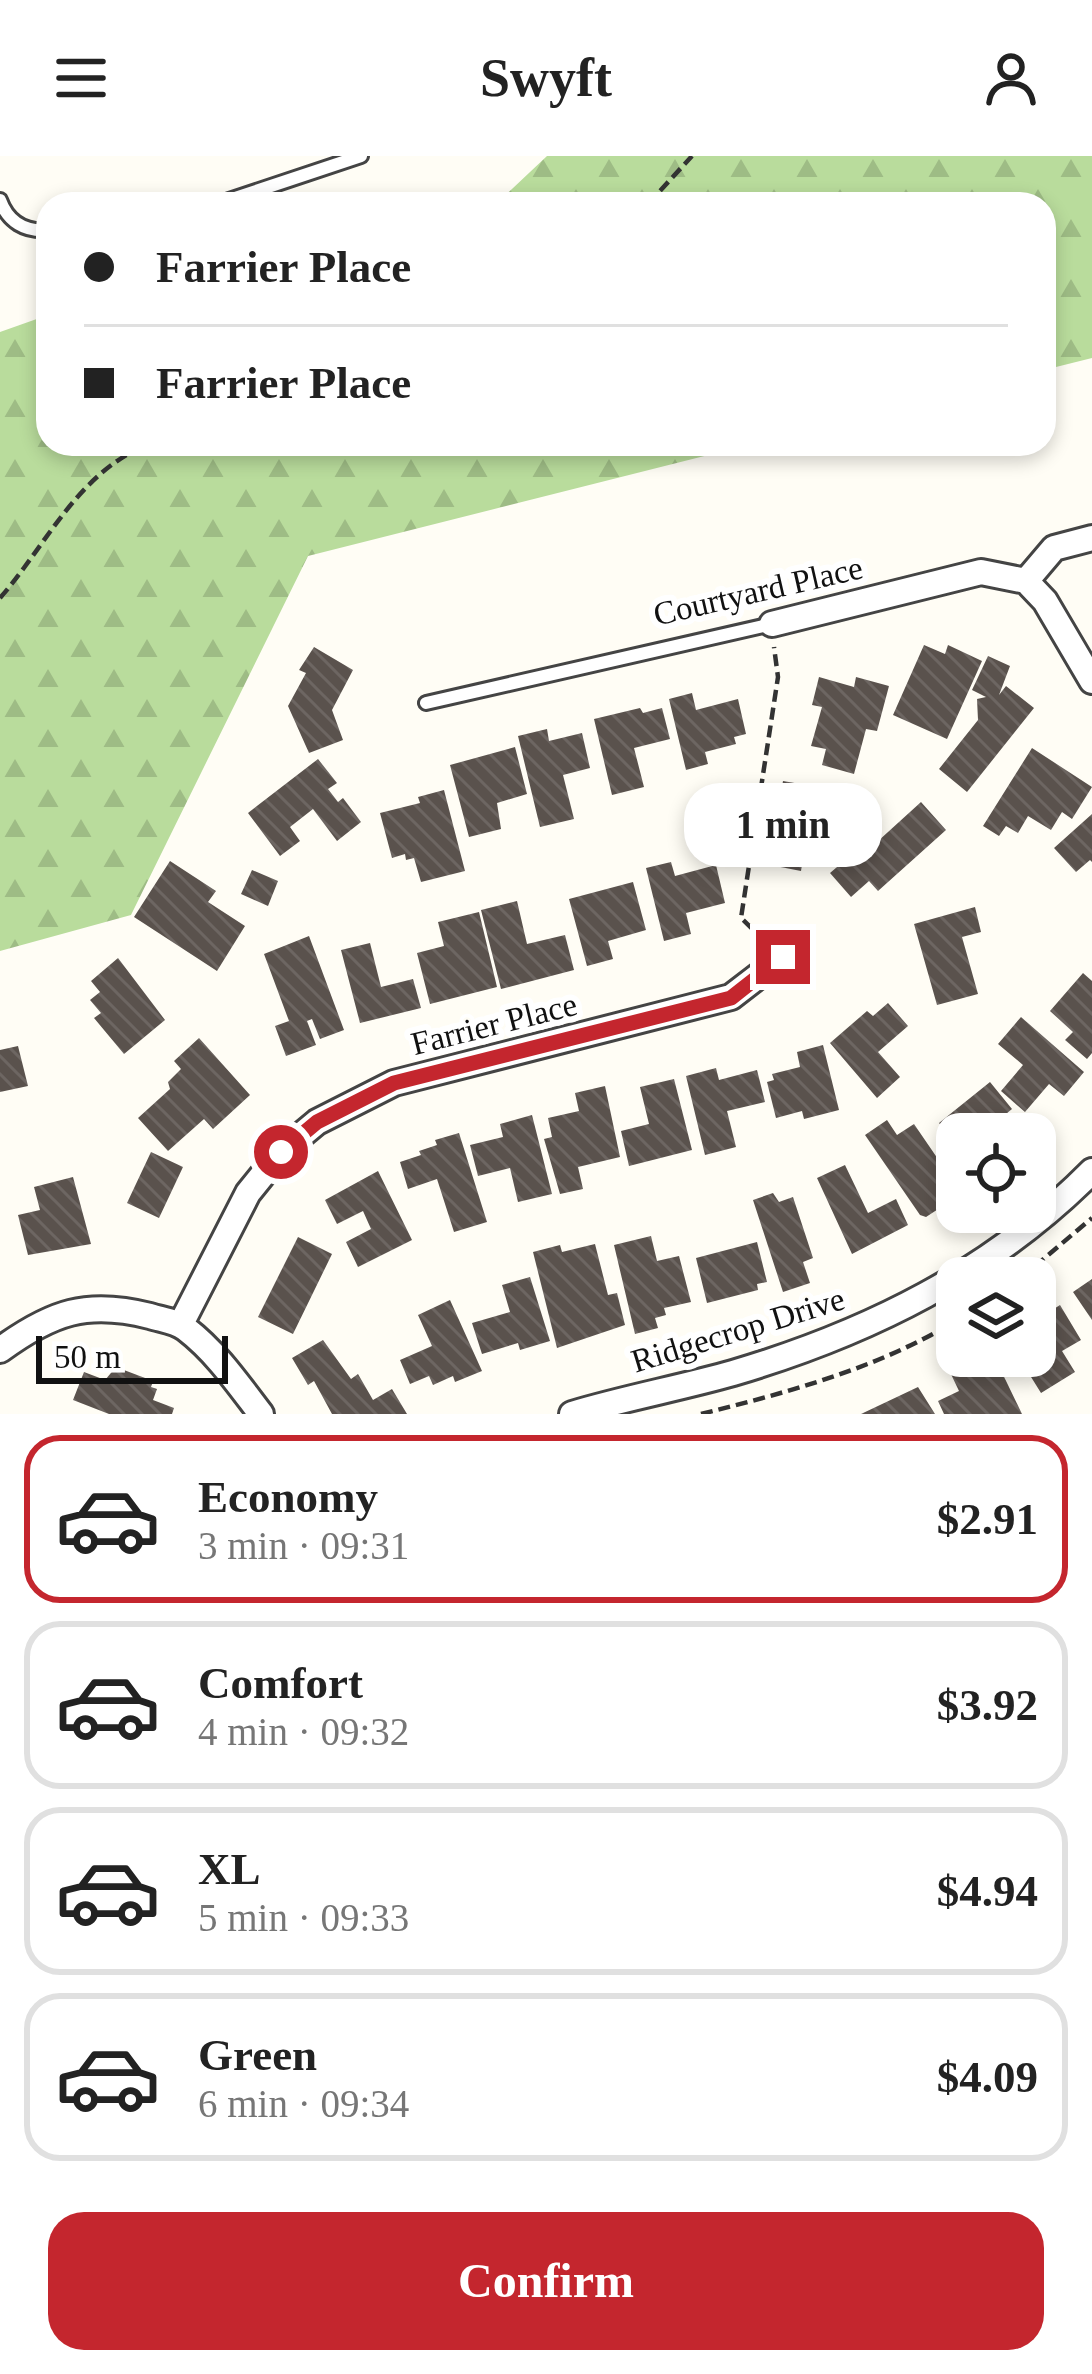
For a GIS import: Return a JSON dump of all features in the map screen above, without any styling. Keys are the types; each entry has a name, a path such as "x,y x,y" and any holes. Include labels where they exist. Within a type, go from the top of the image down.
{"street":[{"path":"1092,538 1054,548 1026,581 1045,601 1092,680"},
{"name":"Courtyard Place","path":"772,624 980,572 1026,581"},
{"name":"Farrier Place","path":"181,1324 248,1193 281,1152 317,1122 394,1083 731,998 783,957"},
{"name":"Ridgecrop Drive","path":"589,1411 728,1374 855,1331 926,1297 994,1255 1064,1200 1092,1171"},
{"path":"0,1350 49,1319 72,1311 118,1308 181,1324 213,1353 262,1414"}],"lane":[{"path":"253,192 361,156"},
{"path":"0,200 6,216 36,231"},
{"name":"Courtyard Place","path":"426,704 772,624"}],"path":[{"path":"659,192 692,156"},
{"path":"0,598 75,496 118,456"},
{"path":"772,624 778,677 741,918 783,957"},
{"path":"1046,1257 1092,1218"},
{"path":"701,1414 795,1390 887,1357 936,1331"}],"green space":[{"path":"547,156 1092,156 1092,358 1056,367 1056,192 509,192"},
{"path":"36,319 36,456 704,456 308,556 131,915 0,951 0,332"}],"building":[{"path":"924,645 945,654 948,645 982,661 947,739 893,715"},
{"path":"314,647 353,670 332,710 343,740 309,753 288,706 306,673 299,670"},
{"path":"988,656 1010,666 999,695 1006,686 1034,708 967,792 939,769 978,720 977,699 986,697 972,690"},
{"path":"819,677 854,687 856,677 889,686 877,731 866,729 854,774 822,765 826,749 811,746 822,707 812,705"},
{"path":"692,693 696,710 738,699 746,734 734,737 736,744 705,752 708,764 686,770 669,699"},
{"path":"640,708 643,713 662,708 670,739 634,748 644,787 612,795 594,719"},
{"path":"547,729 549,741 582,733 590,768 563,775 574,819 540,827 518,736"},
{"path":"515,747 527,794 497,803 501,829 469,837 450,765"},
{"path":"1032,748 1092,787 1072,819 1062,812 1051,830 1028,816 1018,833 1006,826 999,836 983,826"},
{"path":"318,759 337,783 328,789 338,802 343,798 361,822 337,841 313,809 290,827 300,841 280,856 248,813"},
{"path":"783,781 829,789 816,861 803,859 801,871 765,864 769,845 760,843 763,828 774,830"},
{"path":"444,790 465,871 421,882 414,858 406,860 405,854 392,858 380,813 420,803 418,797"},
{"path":"921,802 946,830 878,891 869,881 851,897 830,873 850,856 855,862"},
{"path":"1092,814 1092,862 1076,872 1054,848"},
{"path":"170,861 216,891 208,902 245,926 217,971 134,917"},
{"path":"671,862 675,876 716,865 725,903 686,913 691,934 664,941 646,868"},
{"path":"252,870 278,881 268,906 241,894"},
{"path":"633,882 646,930 608,941 613,959 587,966 569,899"},
{"path":"517,901 527,944 565,935 574,970 501,989 481,910"},
{"path":"975,907 981,932 962,937 978,994 937,1005 914,924"},
{"path":"479,912 497,987 430,1004 417,953 444,946 438,922"},
{"path":"309,936 344,1030 320,1039 312,1019 307,1021 316,1045 286,1056 275,1026 289,1021 264,954"},
{"path":"370,943 381,987 413,979 421,1008 360,1023 341,950"},
{"path":"118,958 165,1020 124,1054 94,1018 101,1013 90,1000 100,992 91,981"},
{"path":"1083,973 1092,981 1092,1053 1087,1059 1065,1040 1073,1032 1050,1011"},
{"path":"888,1003 908,1026 878,1052 900,1077 877,1098 830,1043 867,1011 873,1016"},
{"path":"1021,1017 1084,1072 1064,1096 1049,1084 1025,1112 1001,1091 1023,1065 998,1044"},
{"path":"199,1038 250,1095 213,1129 204,1119 168,1151 138,1118 170,1089 168,1082 181,1069 174,1061"},
{"path":"823,1045 839,1110 804,1119 802,1111 776,1118 767,1082 774,1080 772,1074 800,1067 797,1052"},
{"path":"18,1046 28,1086 0,1092 0,1050"},
{"path":"716,1068 719,1080 757,1070 765,1102 727,1111 736,1147 705,1155 686,1076"},
{"path":"674,1079 692,1150 629,1166 621,1131 649,1124 640,1087"},
{"path":"990,1082 1012,1109 1007,1113 951,1113"},
{"path":"605,1086 620,1157 578,1167 583,1189 560,1194 544,1139 552,1137 548,1118 579,1111 575,1093"},
{"path":"532,1115 552,1194 518,1202 510,1168 478,1176 470,1145 503,1137 500,1124"},
{"path":"887,1120 897,1135 914,1124 936,1156 936,1210 920,1215 865,1135"},
{"path":"459,1133 487,1222 454,1232 437,1179 408,1189 400,1162 437,1145 435,1140"},
{"path":"151,1152 183,1167 159,1218 127,1203"},
{"path":"845,1165 868,1213 896,1199 908,1225 852,1254 817,1178"},
{"path":"378,1171 412,1240 358,1267 346,1242 371,1229 363,1211 337,1224 325,1200"},
{"path":"73,1177 91,1244 28,1255 18,1215 40,1210 34,1187"},
{"path":"773,1193 779,1202 793,1197 813,1258 803,1262 810,1283 783,1292 753,1200"},
{"path":"651,1236 657,1261 679,1256 691,1302 664,1308 666,1315 655,1318 658,1328 635,1334 614,1245"},
{"path":"298,1237 332,1254 293,1334 258,1317"},
{"path":"757,1242 767,1282 757,1284 758,1290 707,1303 696,1258"},
{"path":"595,1244 608,1295 617,1293 625,1325 557,1348 533,1252 560,1245 562,1252"},
{"path":"530,1277 550,1341 520,1350 518,1343 482,1354 472,1323 510,1312 502,1285"},
{"path":"1092,1279 1092,1320 1073,1292"},
{"path":"450,1300 482,1371 455,1382 453,1376 433,1385 429,1376 410,1384 400,1360 432,1346 418,1315"},
{"path":"1060,1305 1081,1340 1062,1351 1075,1372 1041,1393 1031,1377 1056,1377 1056,1308"},
{"path":"323,1340 351,1379 358,1374 373,1400 392,1389 407,1414 332,1414 314,1381 308,1385 292,1358"},
{"path":"116,1367 153,1381 151,1387 157,1389 153,1400 174,1408 172,1414 109,1414 73,1400 84,1372 105,1380"},
{"path":"952,1377 1004,1377 1022,1414 944,1414 938,1401 959,1391"},
{"path":"918,1387 935,1414 861,1414"}],"route":[{"path":"281,1152 317,1122 394,1083 731,998 783,957"}]}
